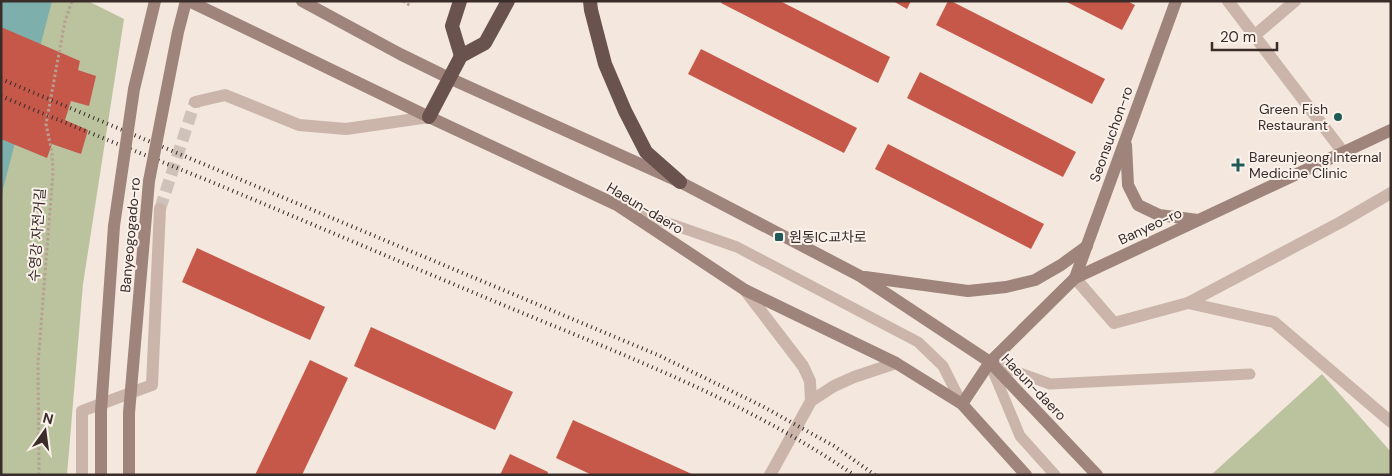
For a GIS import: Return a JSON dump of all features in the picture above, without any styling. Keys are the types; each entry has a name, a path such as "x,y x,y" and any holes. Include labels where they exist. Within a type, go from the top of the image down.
{"highway":[{"path":"460,1 452,26 461,56"},
{"path":"428,117 461,56 485,43 508,1"},
{"path":"590,1 605,64 638,136 646,152 680,182"}],"main road":[{"name":"Banyeogogado-ro","path":"101,475 101,411 114,226 134,89 155,1"},
{"name":"Banyeogogado-ro","path":"130,475 129,413 149,181 178,32 188,1"},
{"name":"Haeun-daero","path":"188,1 428,117 617,205 745,290 896,363 962,404 1026,475"},
{"name":"Haeun-daero","path":"302,1 449,78 680,182 860,276 990,362 1097,475"},
{"name":"Seonsuchon-ro","path":"1076,278 1176,1"},
{"name":"Banyeo-ro","path":"962,404 990,362 1076,278 1391,130"},
{"path":"1126,138 1128,185 1138,205 1159,215 1198,220"},
{"path":"860,276 968,292 1006,287 1035,280 1061,265 1087,245"}],"street":[{"path":"1228,1 1343,152"},
{"path":"1254,36 1295,1"},
{"path":"195,102 225,95 299,125 346,129 428,117"},
{"path":"1076,278 1114,323 1188,303 1341,222 1391,192"},
{"path":"82,475 82,411 152,385 160,209"},
{"path":"745,290 803,366 810,381 811,401 775,473"},
{"path":"1188,303 1274,322 1391,422"},
{"path":"811,401 834,386 854,377 896,363"}],"lane":[{"path":"617,205 737,247 918,342 943,366 962,404"},
{"path":"990,362 1050,384 1250,374"},
{"path":"990,362 1020,436 1055,475"}],"path":[{"name":"수영강 자전거길","path":"39,475 38,364 53,172 52,153 46,124 65,21 72,1"},
{"path":"403,1 411,6"}],"green space":[{"path":"1,1 88,1 124,19 83,284 67,475 1,475"},
{"path":"1322,374 1391,452 1391,475 1211,475"}],"water":[{"path":"1,1 52,1 3,189 1,206"}],"building":[{"path":"722,1 780,1 890,57 878,83 721,3"},
{"path":"893,1 911,1 907,9"},
{"path":"948,1 1105,79 1092,104 936,25"},
{"path":"1065,1 1127,1 1135,5 1122,30"},
{"path":"1,27 80,61 78,70 96,76 89,106 71,101 65,120 88,130 81,154 52,144 47,158 1,139"},
{"path":"701,49 857,128 844,153 688,74"},
{"path":"920,72 1076,152 1063,177 907,98"},
{"path":"888,144 1044,224 1031,249 875,169"},
{"path":"197,248 325,307 310,340 182,282"},
{"path":"371,327 513,392 495,430 354,366"},
{"path":"310,360 348,378 302,475 255,475"},
{"path":"573,420 694,475 592,475 556,458"},
{"path":"510,454 548,472 547,475 500,475"}],"tunnel":[{"path":"160,209 195,102"}],"railway":[{"path":"1,79 658,355 762,406 834,446 875,475"},
{"path":"1,96 641,362 772,425 854,475"}],"place":[{"name":"Green Fish Restaurant","path":"1338,117"},
{"name":"Bareunjeong Internal Medicine Clinic","path":"1238,165"},
{"name":"원동IC교차로","path":"779,237"}]}
